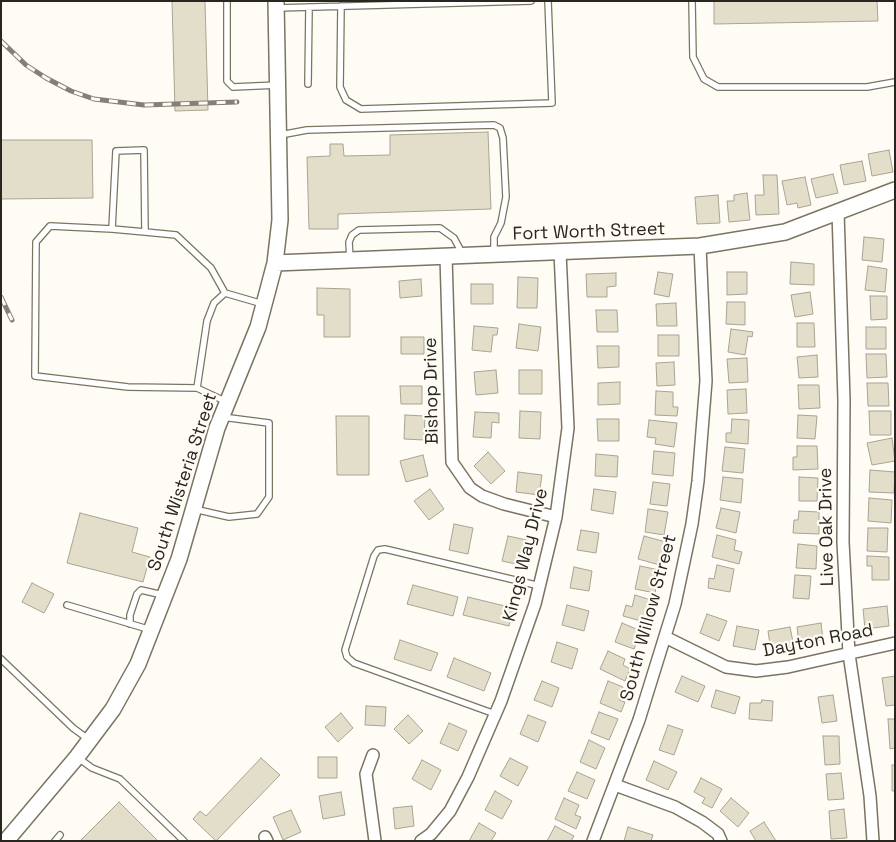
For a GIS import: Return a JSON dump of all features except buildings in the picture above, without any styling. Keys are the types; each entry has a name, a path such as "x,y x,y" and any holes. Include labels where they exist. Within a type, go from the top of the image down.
{"street":[{"name":"South Wisteria Street","path":"6,840 90,741 113,709 138,664 179,559 192,509 221,417 258,327 275,263 280,220 280,135 276,5"},
{"name":"Fort Worth Street","path":"275,263 700,246 786,232 895,190"},
{"name":"Live Oak Drive","path":"838,212 844,400 842,542 849,654 870,796 872,841"},
{"name":"South Willow Street","path":"593,841 616,786 640,720 675,604 692,524 698,481 706,381 700,246"},
{"name":"Kings Way Drive","path":"421,841 431,834 450,811 468,777 495,714 540,586 556,517 568,428 560,252"},
{"name":"Bishop Drive","path":"446,256 452,462 470,488 482,496 504,504 556,517"},
{"name":"Dayton Road","path":"665,637 726,667 756,671 788,667 895,643"},
{"path":"373,755 366,774 375,841"},
{"path":"616,786 682,811 718,834 722,841"}],"lane":[{"path":"226,1 227,81 232,87 279,85"},
{"path":"276,5 309,7 531,1"},
{"path":"341,6 340,87 346,100 361,110 552,103 548,1"},
{"path":"692,1 693,57 704,79 718,87 867,87 895,82"},
{"path":"308,84 309,7"},
{"path":"280,135 307,130 494,125 500,128 503,138 506,197 501,222 494,237 494,254"},
{"path":"112,229 116,151 144,150 145,232"},
{"path":"227,402 197,388 128,387 35,376 36,242 50,226 176,235 211,268 225,293 264,304"},
{"path":"350,260 349,242 352,235 359,230 440,228 454,238 463,256"},
{"path":"197,388 207,321 214,303 225,293"},
{"path":"192,509 229,518 257,514 268,497 268,423 221,417"},
{"path":"495,714 354,663 347,657 345,650 374,556 378,550 385,549 540,586"},
{"path":"130,624 130,615 137,594 142,590 164,596"},
{"path":"67,605 150,630"},
{"path":"1,659 73,728 90,741"},
{"path":"77,758 92,768 120,779 184,841"},
{"path":"55,841 60,835"}],"railway":[{"path":"1,41 26,65 46,78 71,91 94,99 144,105 237,102"},
{"path":"1,297 12,320"}]}
